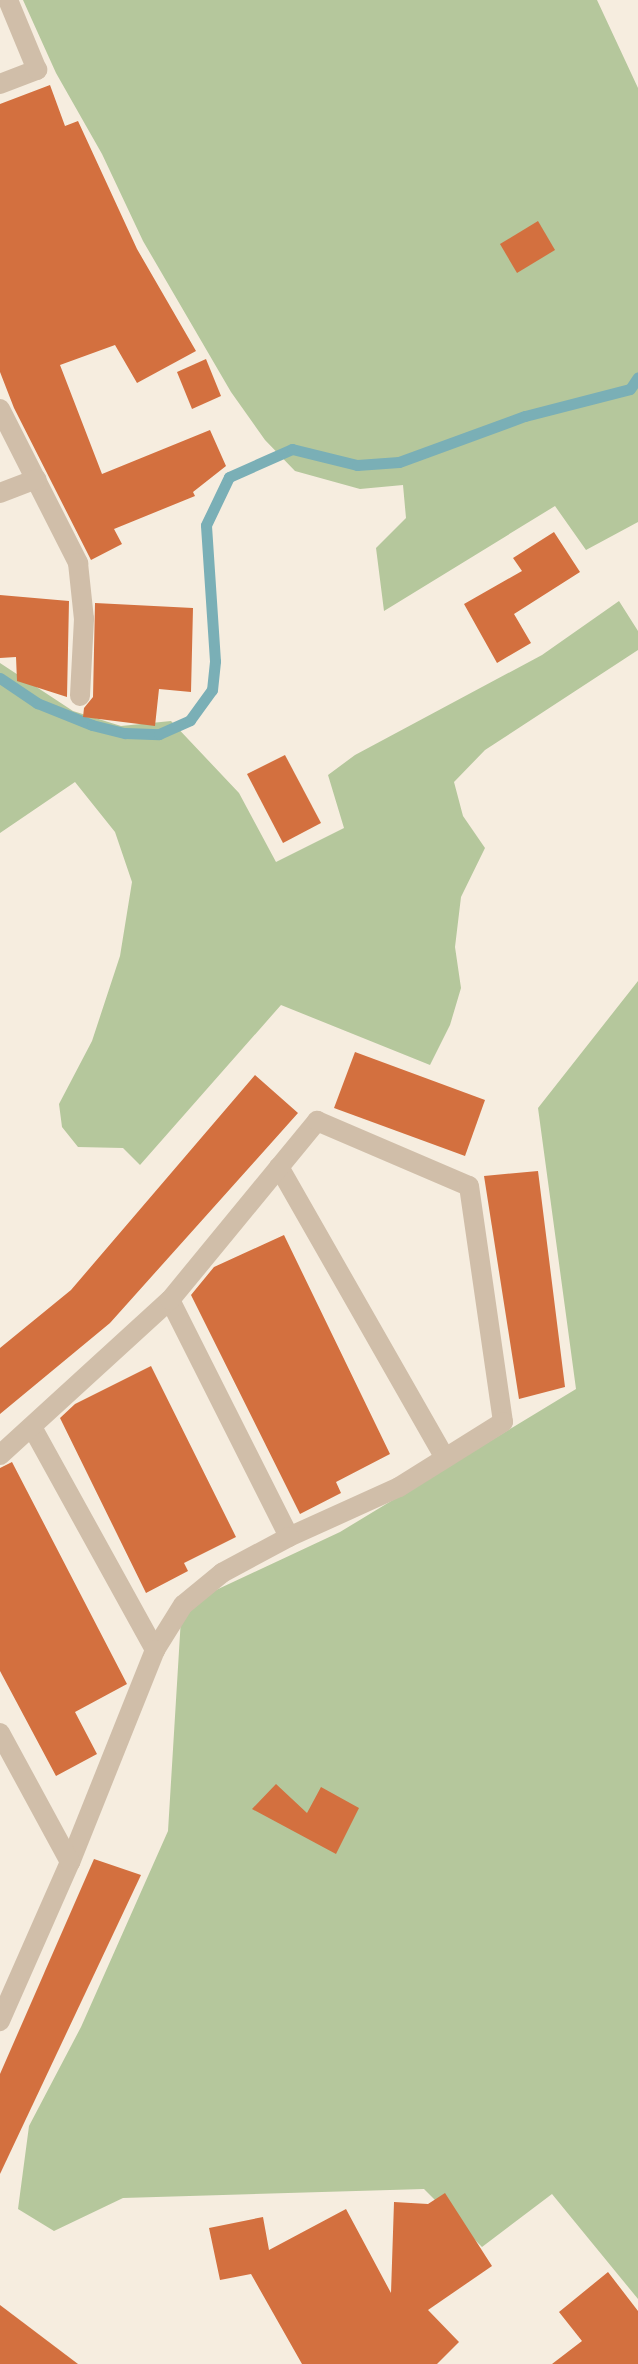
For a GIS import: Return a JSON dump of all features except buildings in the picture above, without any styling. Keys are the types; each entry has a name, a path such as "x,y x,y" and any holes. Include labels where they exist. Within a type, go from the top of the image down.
{"street":[{"path":"0,84 37,70 8,0"},
{"path":"0,409 78,563 84,605 80,696"},
{"path":"0,493 36,479"},
{"path":"0,1455 170,1300 317,1121 469,1186 503,1422 399,1487 289,1537 222,1573 183,1605 155,1650 70,1862 0,2021"},
{"path":"279,1167 445,1458"},
{"path":"170,1300 289,1537"},
{"path":"32,1427 155,1650"},
{"path":"0,1733 70,1862"}],"green space":[{"path":"23,0 597,0 638,88 638,522 586,550 555,506 384,611 376,548 406,518 403,485 360,489 295,471 265,440 231,392 143,241 102,154 56,73"},
{"path":"619,601 638,631 638,650 485,750 454,782 463,816 485,848 461,897 455,947 461,988 450,1025 430,1065 281,1005 140,1165 123,1148 78,1147 62,1127 59,1104 92,1041 120,956 132,882 115,832 75,782 0,833 0,663 73,711 121,726 171,721 239,793 276,862 344,828 328,775 355,755 542,655"},
{"path":"638,981 638,2299 552,2194 482,2247 424,2189 123,2198 54,2231 18,2209 29,2126 81,2027 168,1831 181,1618 216,1590 340,1532 576,1389 538,1108"}],"waterway":[{"path":"0,678 37,703 92,725 125,733 159,734 190,720 212,690 215,661 206,525 229,477 292,449 357,465 399,462 525,416 630,389 638,377"}]}
